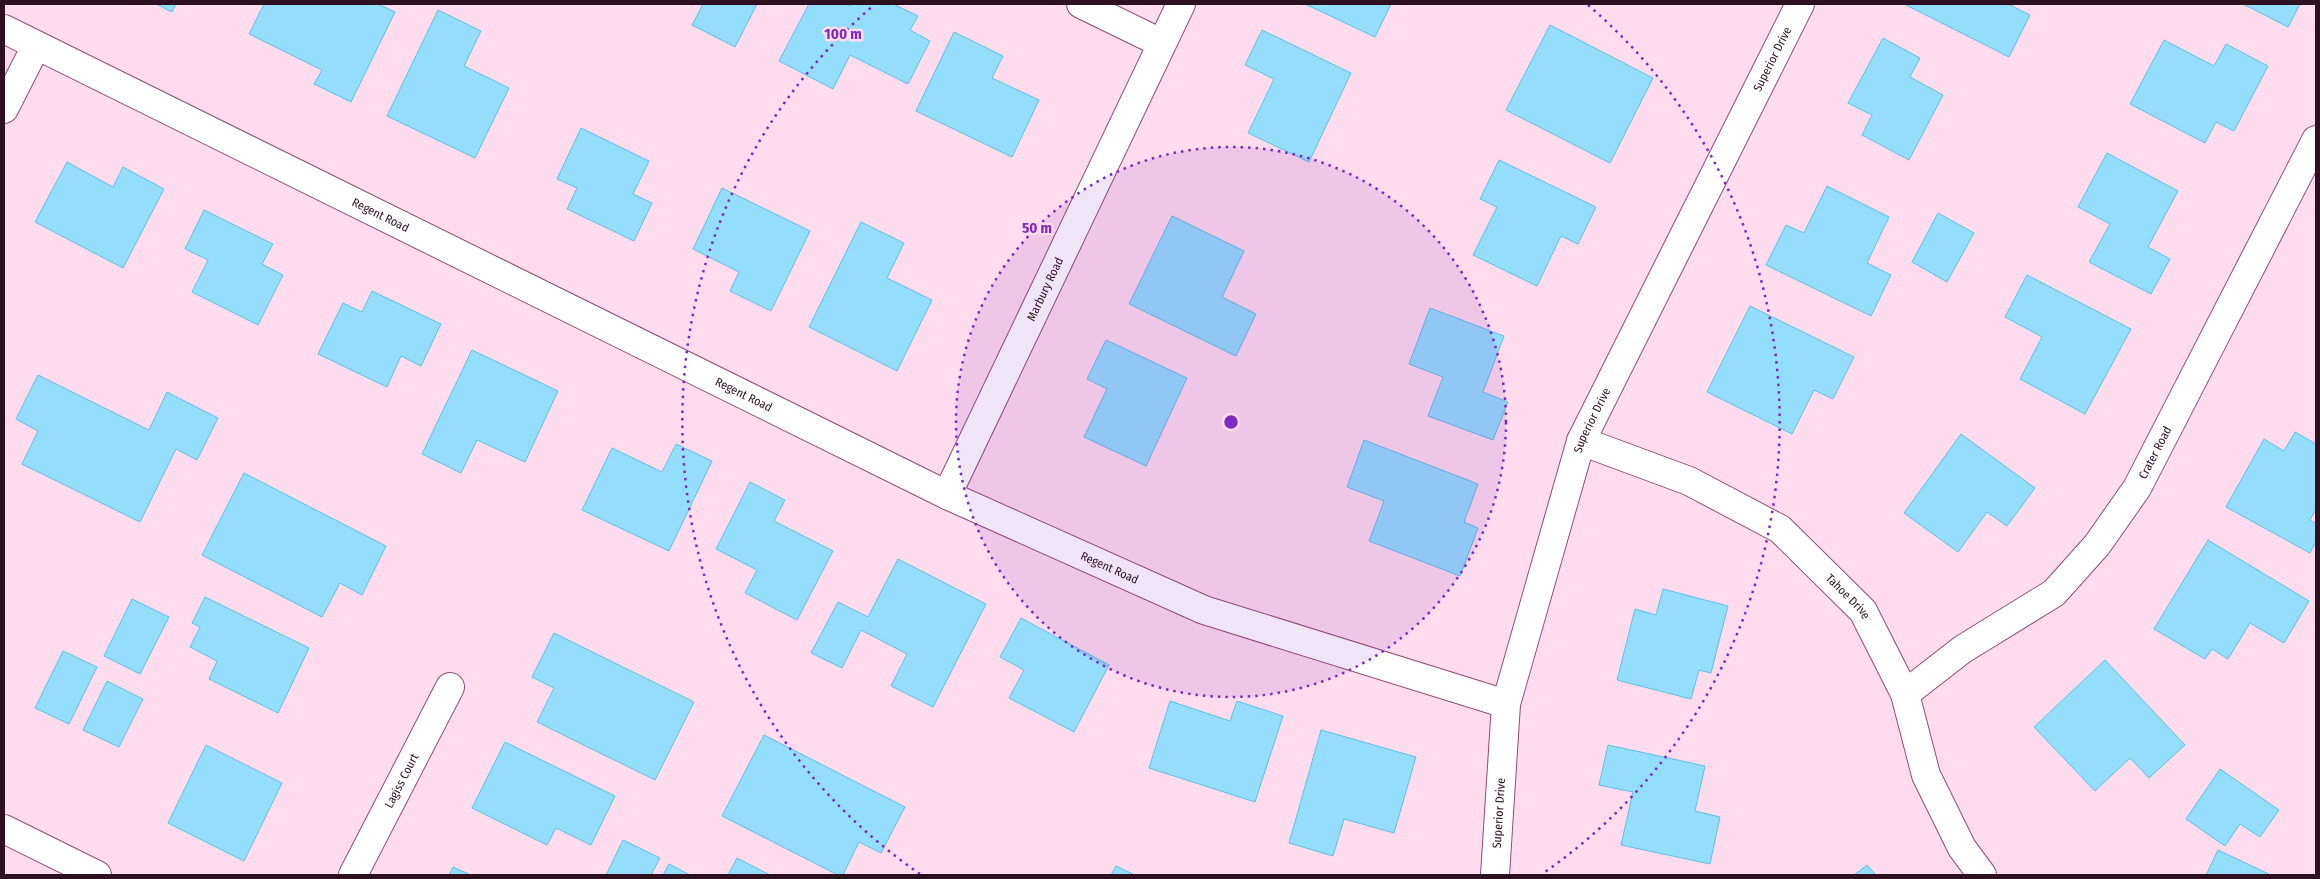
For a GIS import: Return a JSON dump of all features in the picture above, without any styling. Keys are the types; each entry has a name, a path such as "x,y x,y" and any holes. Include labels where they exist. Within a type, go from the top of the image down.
{"street":[{"path":"1081,4 1161,43"},
{"name":"Marbury Road","path":"948,495 1181,4"},
{"name":"Superior Drive","path":"1495,875 1506,704 1581,441 1800,4"},
{"name":"Regent Road","path":"4,29 948,495 1204,610 1506,704"},
{"path":"4,109 36,46"},
{"name":"Crater Road","path":"1905,694 1963,649 2054,592 2097,545 2137,488 2316,140"},
{"name":"Tahoe Drive","path":"1581,441 1689,481 1780,529 1862,611 1905,694 1926,775 1962,848 1982,875"},
{"name":"Lagiss Court","path":"353,875 450,687"},
{"path":"4,829 97,875"}],"building":[{"path":"156,4 176,4 172,12"},
{"path":"264,4 378,4 395,12 351,102 314,84 322,70 249,34"},
{"path":"703,4 757,4 735,47 692,25"},
{"path":"809,4 846,4 851,6 852,4 893,4 918,16 910,30 930,41 908,84 850,55 833,89 779,61"},
{"path":"1305,4 1391,4 1375,37"},
{"path":"1904,4 2008,4 2030,15 2009,57"},
{"path":"2243,4 2300,4 2288,27"},
{"path":"438,10 481,31 464,66 509,88 475,158 387,116"},
{"path":"1550,25 1653,78 1610,163 1506,110"},
{"path":"1262,30 1351,73 1309,162 1248,133 1274,79 1245,65"},
{"path":"954,32 1003,56 992,78 1039,100 1012,157 916,111"},
{"path":"1883,38 1920,58 1910,77 1943,95 1909,160 1862,135 1872,115 1848,103"},
{"path":"2164,40 2214,66 2226,44 2268,66 2234,131 2216,122 2205,143 2130,104"},
{"path":"581,128 649,161 633,194 652,203 634,241 567,209 577,188 557,179"},
{"path":"2107,153 2178,191 2148,247 2170,259 2151,294 2089,262 2110,224 2078,207"},
{"path":"1499,160 1596,207 1578,244 1561,236 1537,286 1473,255 1497,207 1480,199"},
{"path":"67,162 113,187 123,167 164,189 123,268 35,222"},
{"path":"1827,186 1889,217 1867,263 1891,275 1871,316 1766,265 1786,225 1804,233"},
{"path":"722,188 810,231 771,311 730,291 739,272 693,249"},
{"path":"204,210 273,244 262,264 283,275 258,325 192,292 208,260 185,249"},
{"path":"1938,213 1974,233 1947,282 1912,262"},
{"path":"1172,216 1244,251 1222,297 1256,314 1236,356 1129,304"},
{"path":"861,222 904,243 887,278 932,300 897,371 809,327"},
{"path":"2027,275 2131,329 2085,414 2020,379 2042,337 2005,317"},
{"path":"372,291 441,324 421,366 401,356 387,387 318,354 343,303 362,312"},
{"path":"1750,306 1854,357 1833,399 1814,390 1792,434 1707,392"},
{"path":"1430,308 1504,336 1483,392 1508,402 1493,440 1428,416 1443,377 1409,364"},
{"path":"1106,340 1187,378 1146,466 1084,437 1107,389 1087,379"},
{"path":"472,350 558,391 525,462 477,440 461,473 422,454"},
{"path":"38,375 149,430 167,392 218,418 197,460 176,449 140,522 22,464 38,431 16,419"},
{"path":"2295,432 2316,444 2316,509 2310,520 2316,524 2316,541 2310,553 2226,507 2264,439 2284,451"},
{"path":"1961,434 2035,488 2007,526 1987,512 1958,552 1904,513"},
{"path":"1364,440 1478,484 1464,522 1478,528 1460,576 1369,541 1384,501 1347,487"},
{"path":"676,444 712,461 669,551 582,510 612,448 662,472"},
{"path":"244,473 386,546 362,595 340,583 322,617 202,555"},
{"path":"750,482 785,500 774,521 833,551 797,620 745,593 757,570 716,549"},
{"path":"2208,540 2309,601 2284,643 2250,623 2228,659 2212,649 2205,659 2154,629"},
{"path":"898,559 986,604 933,707 891,686 907,654 861,630 842,668 811,653 838,602 868,617"},
{"path":"1663,589 1728,606 1711,673 1699,670 1691,699 1617,680 1635,609 1656,615"},
{"path":"205,597 309,648 278,713 209,679 217,661 190,647 200,627 192,623"},
{"path":"132,599 169,617 140,674 104,656"},
{"path":"1021,618 1109,665 1074,732 1009,698 1024,670 1000,657"},
{"path":"554,633 694,702 655,780 537,722 554,688 532,677"},
{"path":"63,651 97,667 69,724 35,708"},
{"path":"2105,660 2185,745 2149,778 2130,758 2095,791 2034,727"},
{"path":"107,681 143,699 119,747 83,730"},
{"path":"1170,701 1230,721 1237,701 1283,716 1255,802 1149,768"},
{"path":"1321,730 1416,757 1394,833 1344,819 1333,856 1289,843"},
{"path":"764,735 905,807 881,853 859,842 843,875 838,875 722,816"},
{"path":"505,742 615,796 591,845 556,828 547,845 472,808"},
{"path":"206,745 282,783 244,861 168,823"},
{"path":"1608,745 1705,766 1695,811 1720,817 1710,864 1621,845 1633,792 1599,785"},
{"path":"2220,769 2279,810 2260,837 2240,824 2225,846 2186,819"},
{"path":"623,840 660,858 651,875 606,875"},
{"path":"2218,850 2271,875 2206,875"},
{"path":"737,858 770,875 728,875"},
{"path":"669,864 690,875 663,875"},
{"path":"1867,865 1876,875 1854,875"},
{"path":"1116,866 1135,875 1111,875"},
{"path":"453,867 471,875 449,875"}]}
